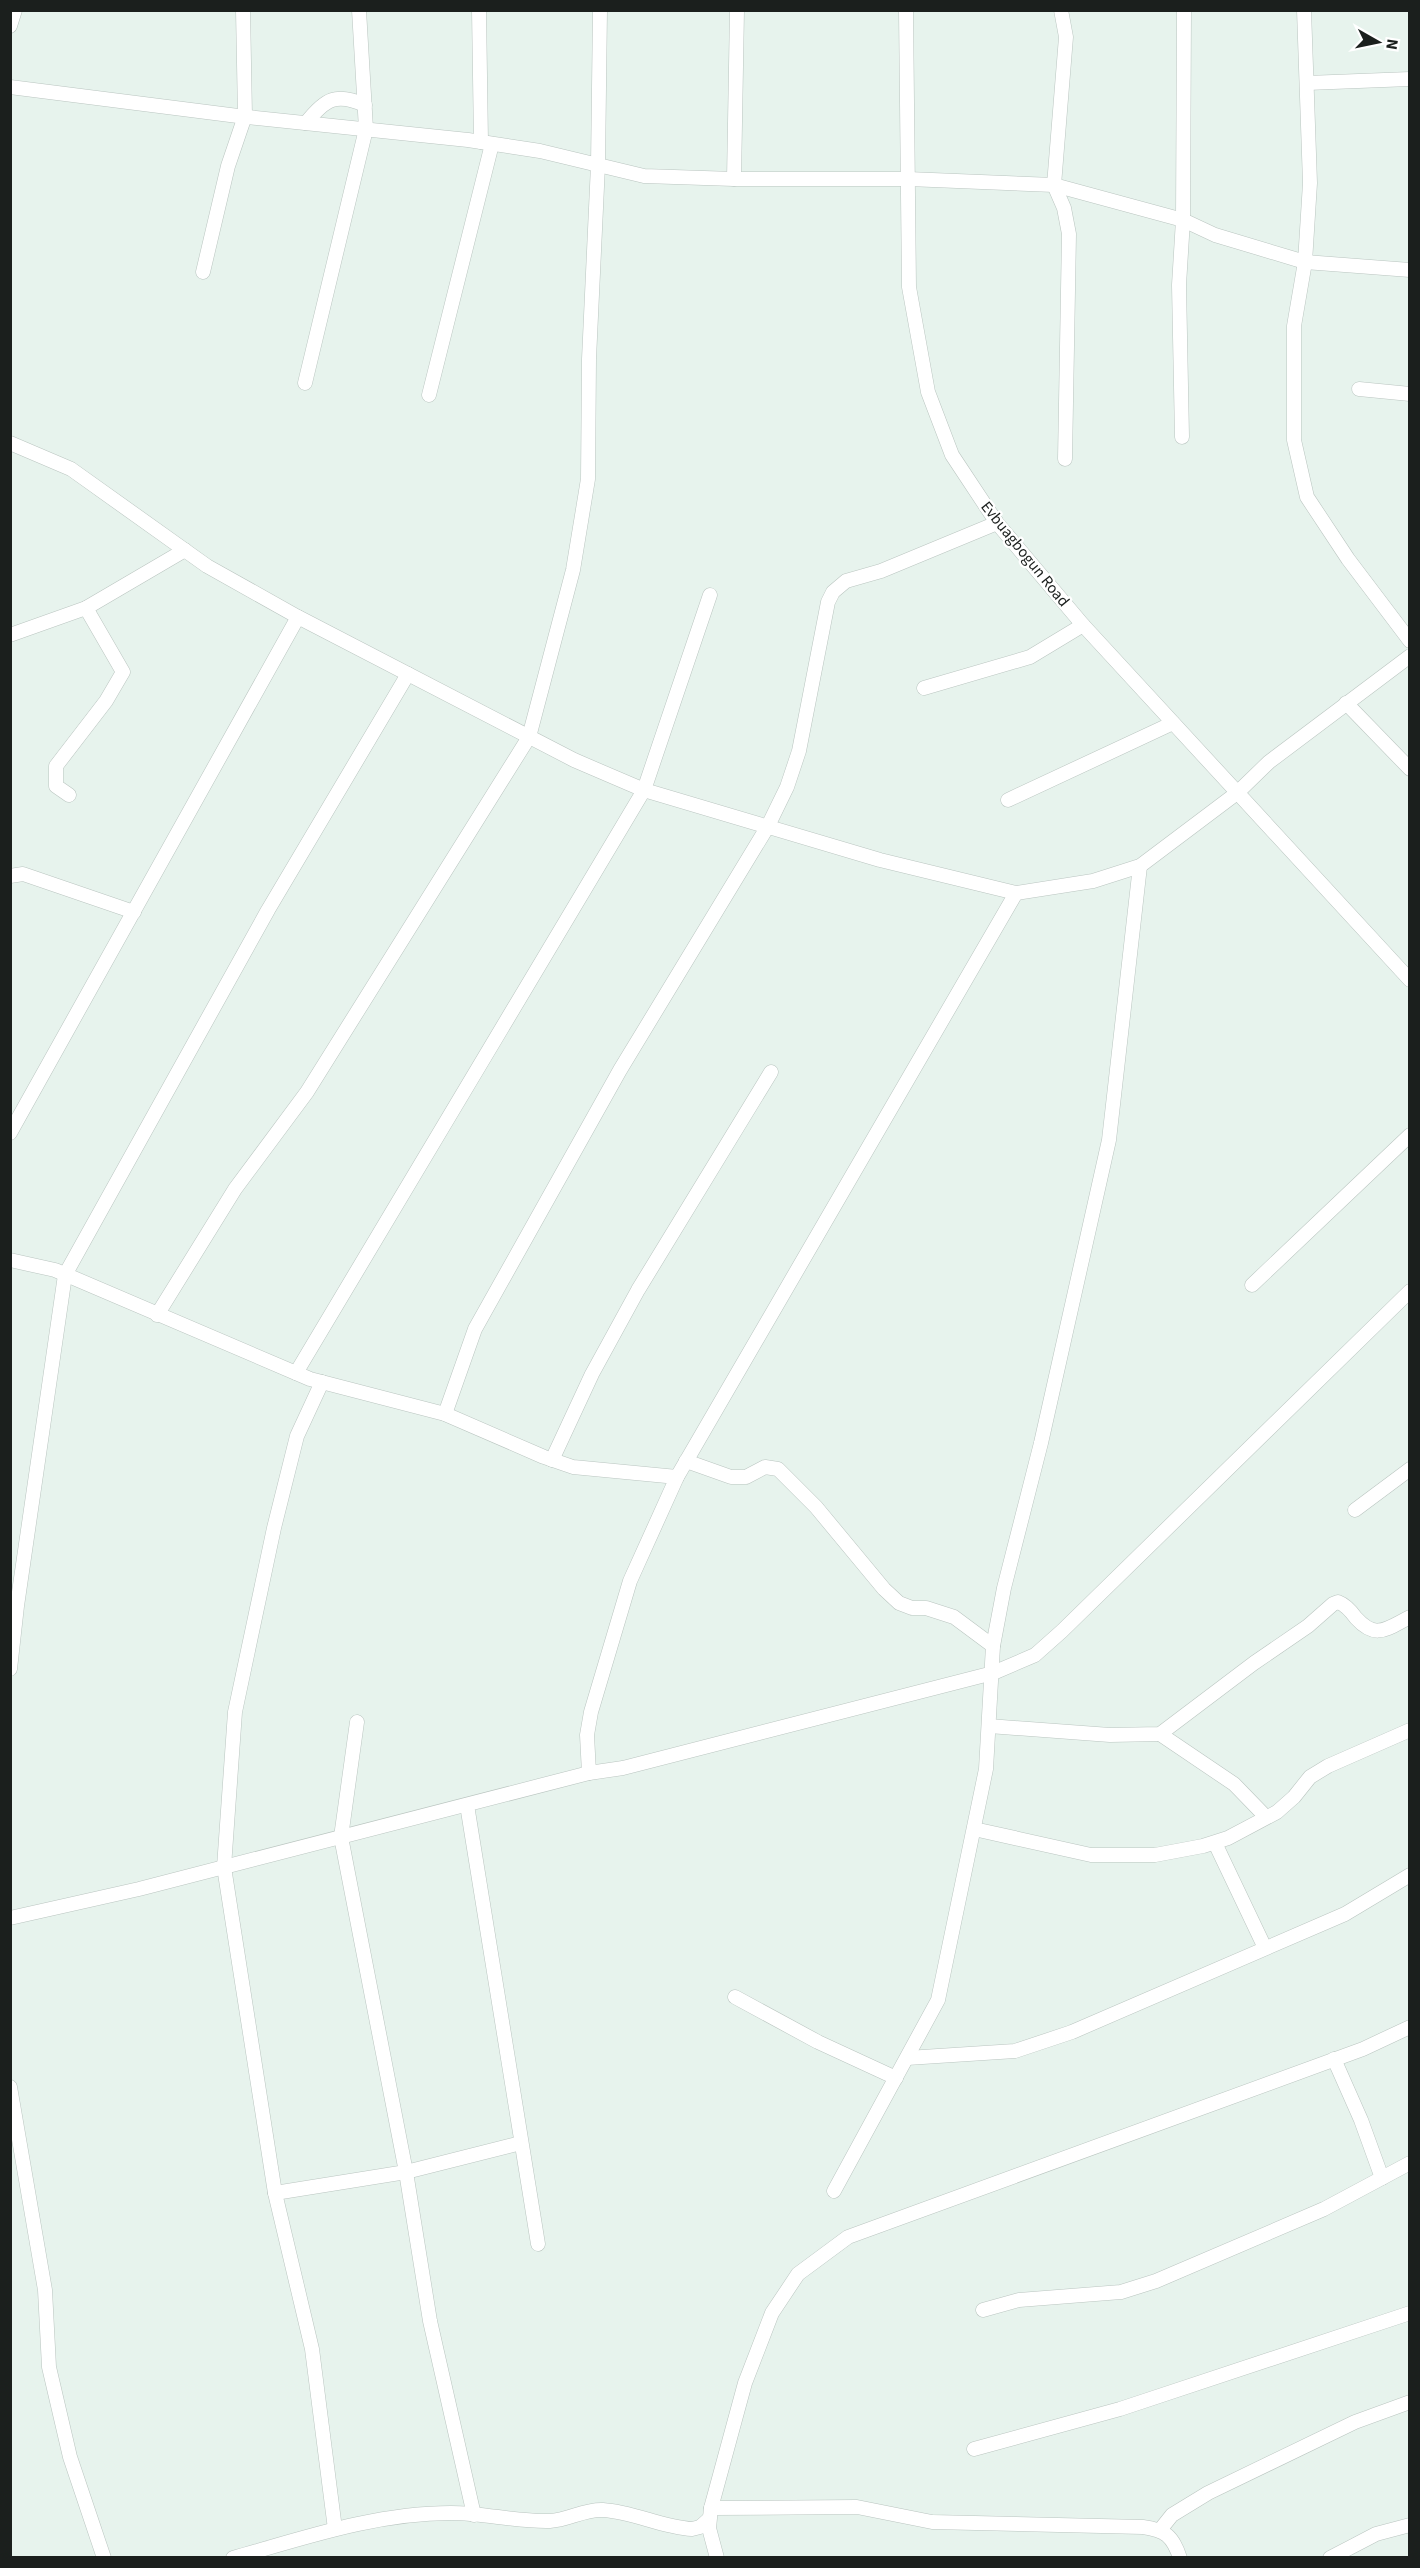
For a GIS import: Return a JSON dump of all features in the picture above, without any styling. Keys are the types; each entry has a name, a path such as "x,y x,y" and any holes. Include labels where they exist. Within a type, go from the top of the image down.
{"street":[{"path":"10,26 15,10"},
{"path":"203,272 228,166 245,116 243,10"},
{"path":"305,383 366,129 359,10"},
{"path":"429,395 486,143 479,10"},
{"path":"157,1315 235,1189 307,1092 529,737 573,570 588,479 589,359 598,165 600,10"},
{"path":"734,179 737,10"},
{"name":"Evbuagbogun Road","path":"906,10 909,287 927,392 952,455 997,523 1083,626 1408,975"},
{"path":"1061,10 1066,37 1054,185 1064,208 1069,234 1065,459"},
{"path":"1182,437 1179,285 1183,220 1184,10"},
{"path":"1304,10 1310,183 1305,262 1294,326 1294,440 1307,497 1348,559 1410,641"},
{"path":"1307,83 1410,79"},
{"path":"10,87 486,143 540,151 644,176 734,179 908,179 1054,185 1183,220 1215,235 1305,262 1410,270"},
{"path":"306,123 324,104 337,98 348,97 365,105"},
{"path":"1359,389 1410,394"},
{"path":"10,443 71,469 207,566 298,617 529,737 644,790 880,860 1016,893 1093,881 1140,866 1237,793 1269,762 1410,656"},
{"path":"445,1414 475,1329 620,1070 768,826 799,751 828,602 833,592 846,581 881,571 997,523"},
{"path":"10,635 86,608 185,550"},
{"path":"296,1373 644,790 710,595"},
{"path":"69,795 56,786 56,766 106,701 123,672 86,608"},
{"path":"10,1133 298,617"},
{"path":"924,688 1029,657 1083,626"},
{"path":"10,1669 65,1275 268,910 408,674"},
{"path":"1346,703 1410,769"},
{"path":"1008,800 1173,723"},
{"path":"834,2191 938,2000 986,1769 993,1646 1004,1588 1041,1443 1109,1140 1140,866"},
{"path":"10,876 23,874 134,912"},
{"path":"589,1773 587,1735 630,1581 677,1477 1016,893"},
{"path":"552,1460 592,1374 638,1290 771,1071"},
{"path":"1252,1285 1410,1136"},
{"path":"10,1260 65,1275 296,1373 445,1414 573,1467 677,1477"},
{"path":"10,1918 224,1867 589,1773 623,1768 993,1673 1035,1654 1062,1631 1410,1291"},
{"path":"322,1382 297,1436 274,1528 235,1712 224,1867 274,2193 312,2349 335,2529"},
{"path":"686,1461 731,1477 746,1477 765,1467 778,1469 816,1507 884,1589 899,1603 912,1608 926,1608 954,1617 993,1646"},
{"path":"1355,1510 1410,1469"},
{"path":"1160,1734 1254,1663 1308,1626 1333,1604 1338,1602 1344,1604 1366,1629 1372,1631 1381,1631 1410,1617"},
{"path":"357,1722 341,1837 406,2172 430,2321 474,2515"},
{"path":"989,1726 1110,1735 1160,1734 1234,1785 1266,1817"},
{"path":"975,1829 1091,1855 1155,1855 1215,1843 1266,1817 1294,1797 1310,1777 1328,1766 1410,1730"},
{"path":"467,1805 538,2244"},
{"path":"1215,1843 1265,1948"},
{"path":"907,2058 1015,2051 1072,2032 1345,1914 1410,1875"},
{"path":"735,1997 818,2042 896,2078"},
{"path":"717,2558 711,2542 710,2514 745,2383 772,2313 798,2274 848,2237 1363,2049 1410,2027"},
{"path":"1334,2059 1361,2120 1382,2178"},
{"path":"10,2087 45,2290 49,2367 70,2457 104,2558"},
{"path":"274,2193 406,2172 521,2143"},
{"path":"983,2310 1019,2300 1121,2292 1156,2282 1324,2209 1410,2163"},
{"path":"975,2449 1120,2409 1410,2313"},
{"path":"1160,2530 1172,2515 1208,2493 1355,2422 1410,2402"},
{"path":"233,2558 335,2529 396,2517 451,2513 550,2521 585,2511 601,2510 621,2512 641,2519 692,2529 699,2527 710,2514 857,2507 932,2522 1072,2525 1160,2530 1169,2537 1179,2558"},
{"path":"1330,2558 1377,2534 1410,2525"}]}
